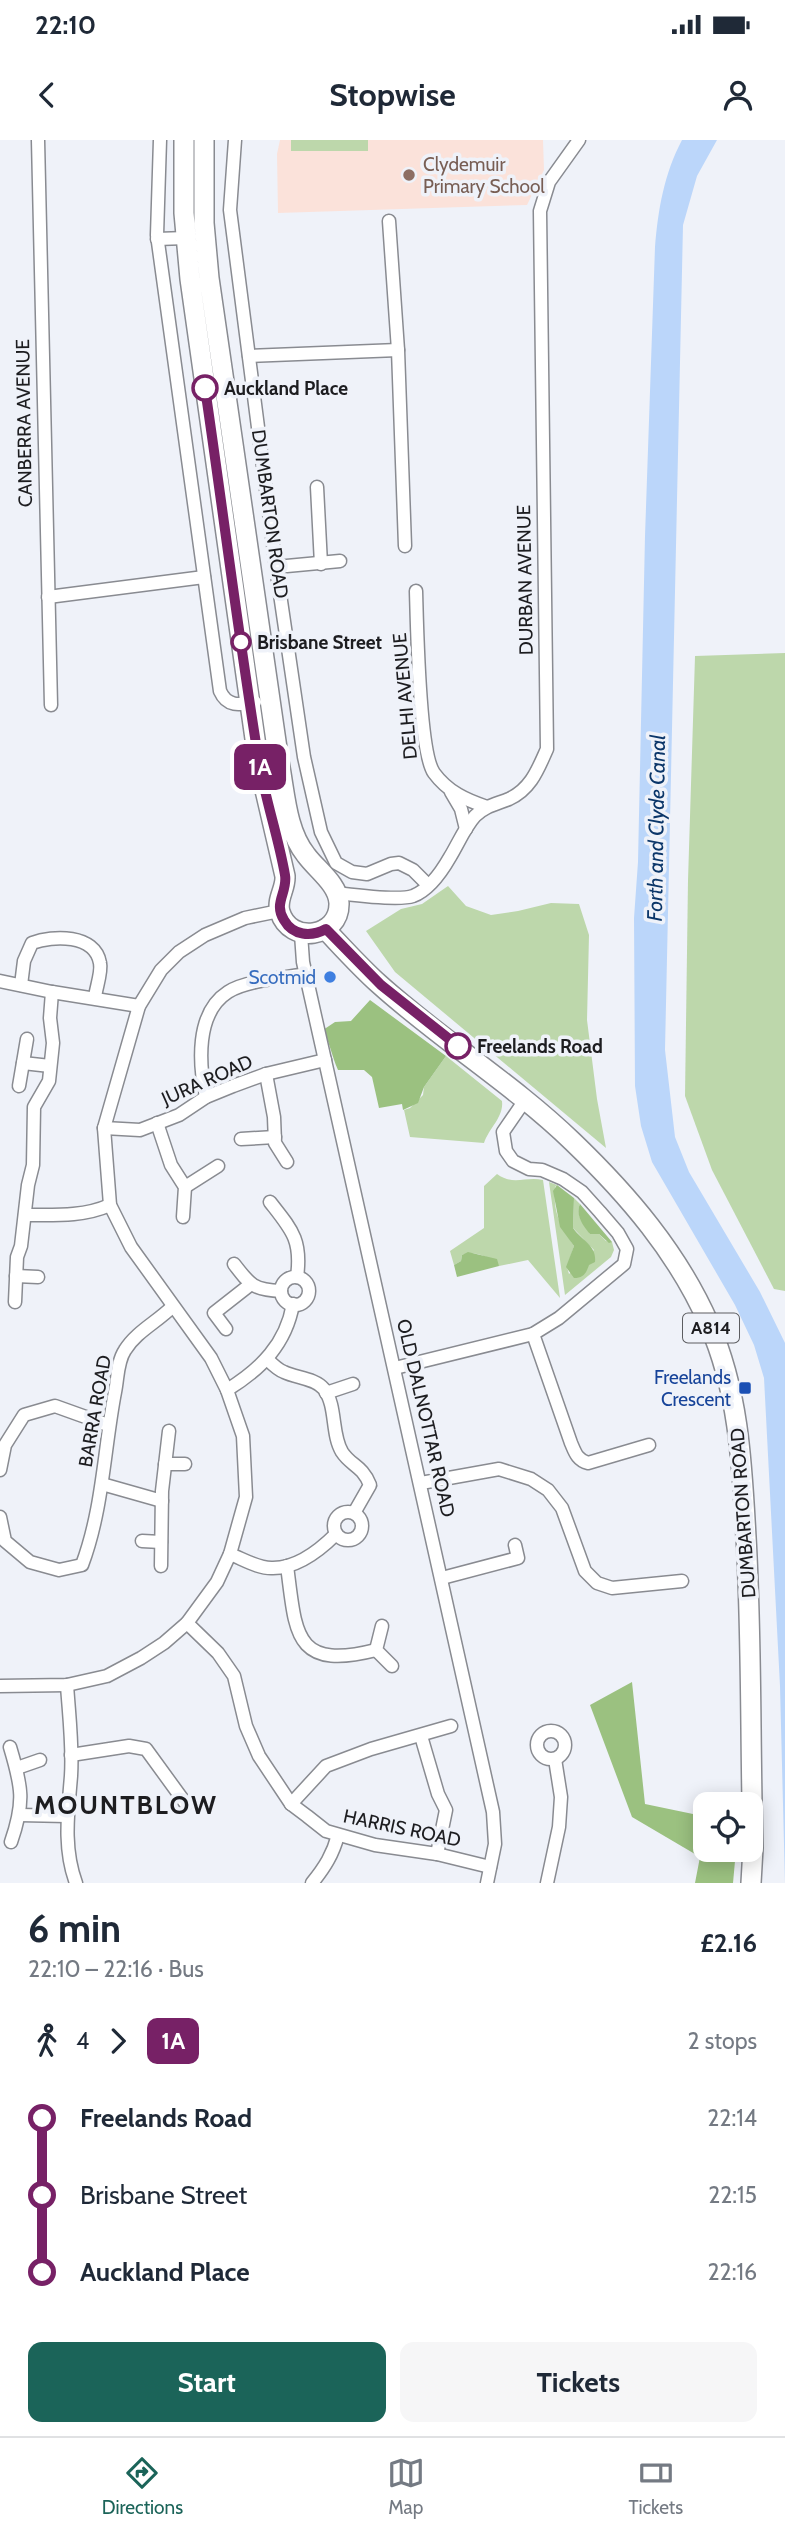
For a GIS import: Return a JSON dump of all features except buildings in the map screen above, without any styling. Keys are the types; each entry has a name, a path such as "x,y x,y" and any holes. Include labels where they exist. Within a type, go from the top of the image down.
{"main road":[{"name":"DUMBARTON ROAD","path":"184,140 186,238 198,338 259,702 281,774 296,838 306,856 332,887"},
{"name":"DUMBARTON ROAD","path":"204,140 204,223 259,702 258,760 285,876 279,911"},
{"path":"279,911 287,925 301,934 314,934 326,929 337,916 339,905 332,887 315,875 292,879 284,888"},
{"name":"DUMBARTON ROAD","path":"326,929 381,985 525,1100 589,1157 647,1221 686,1278 710,1326 720,1353 738,1427 743,1474 749,1582 753,1848 751,1883"}],"street":[{"name":"CANBERRA AVENUE","path":"38,140 51,705"},
{"path":"160,140 157,239 220,691 228,703 235,705 259,702"},
{"name":"DUMBARTON ROAD","path":"235,140 230,210 276,567 304,757 321,832 336,863 352,872 367,874 399,863 413,870 428,885"},
{"name":"DURBAN AVENUE","path":"428,885 443,869 476,816 487,807 512,798 526,788 536,774 547,749 540,211 549,182 579,140"},
{"path":"389,221 398,350 405,546"},
{"path":"157,239 186,238"},
{"path":"249,356 398,350"},
{"path":"317,487 321,564"},
{"path":"276,567 340,561"},
{"path":"48,597 204,577"},
{"name":"DELHI AVENUE","path":"416,591 423,726 432,771 451,792 461,809 466,829"},
{"path":"451,792 487,807"},
{"path":"332,887 396,897 413,895 428,885"},
{"path":"0,1686 67,1685 107,1676 118,1670 164,1643 187,1623 217,1582 230,1554 246,1497 243,1436 228,1390 211,1358 131,1247 110,1205 104,1128 139,1006 161,970 179,952 205,935 245,918 279,911"},
{"name":"OLD DALNOTTAR ROAD","path":"301,934 305,968 325,1060 493,1812 495,1844 487,1883"},
{"path":"21,985 24,961 32,943 47,937 78,940 93,949 101,964 94,997"},
{"path":"206,1097 201,1075 201,1049 211,1012 227,993 305,968"},
{"path":"0,981 139,1006"},
{"path":"15,1302 17,1257 33,1165 34,1107 49,1081 51,1066 52,992"},
{"path":"19,1086 27,1039"},
{"name":"JURA ROAD","path":"104,1128 140,1130 178,1115 206,1097 266,1074 325,1060"},
{"path":"23,1063 51,1066"},
{"path":"266,1074 275,1143 287,1162"},
{"path":"395,1368 533,1334 559,1318 624,1265 627,1249 618,1233 582,1192 563,1179 529,1169 513,1161 506,1150 503,1132 525,1100"},
{"path":"157,1124 171,1166 185,1187 183,1217"},
{"path":"241,1139 275,1137"},
{"path":"185,1187 218,1166"},
{"path":"270,1202 297,1241 300,1257 297,1277"},
{"path":"25,1215 68,1216 110,1205"},
{"path":"234,1264 251,1284 262,1290 281,1291"},
{"path":"16,1276 38,1277"},
{"path":"297,1277 307,1284 308,1294 303,1302 293,1304 285,1300 281,1291 287,1279 297,1277"},
{"path":"226,1329 214,1314 251,1284"},
{"path":"228,1390 252,1374 283,1338 293,1304"},
{"name":"BARRA ROAD","path":"0,1517 5,1541 30,1562 59,1570 82,1565 91,1541 102,1484 108,1425 123,1352 133,1339 172,1307"},
{"path":"533,1334 571,1443 582,1461 588,1463 649,1445"},
{"path":"267,1359 283,1372 314,1382 326,1393 342,1452 366,1474 370,1485 354,1513"},
{"path":"326,1393 353,1384"},
{"path":"0,1470 5,1445 24,1415 55,1406 108,1425"},
{"path":"161,1566 162,1501 169,1431"},
{"path":"165,1464 185,1464"},
{"path":"421,1483 499,1469 531,1479 548,1490 562,1507 585,1571 597,1583 612,1588 682,1581"},
{"path":"102,1484 162,1501"},
{"path":"346,1512 354,1513 362,1522 360,1533 351,1540 340,1538 336,1534 334,1522 346,1512"},
{"path":"230,1554 261,1566 287,1566 321,1549 336,1534"},
{"path":"142,1541 161,1542"},
{"path":"442,1578 517,1558 515,1545"},
{"path":"287,1566 295,1627 302,1639 316,1652 329,1657 348,1657 376,1650"},
{"name":"HARRIS ROAD","path":"187,1623 218,1653 234,1676 246,1726 259,1756 291,1804 326,1831 338,1835 375,1845 437,1854 490,1867"},
{"path":"376,1650 382,1626"},
{"path":"376,1650 392,1666"},
{"path":"67,1685 71,1755 67,1816 69,1857 76,1883"},
{"path":"291,1804 326,1766 371,1749 451,1726"},
{"path":"421,1735 438,1794 446,1810 437,1854"},
{"path":"71,1755 129,1746 146,1749 186,1804"},
{"path":"10,1747 22,1795 20,1815 11,1842"},
{"path":"547,1883 559,1827 561,1797 555,1759"},
{"path":"17,1768 40,1760"},
{"path":"20,1815 67,1816"},
{"path":"312,1883 325,1868 338,1835"}],"shaded area":[{"name":"Clydemuir Primary School","path":"280,140 543,140 544,170 527,205 278,213 277,154"}],"green space":[{"path":"291,140 368,140 368,151 291,151"},
{"path":"785,653 785,1291 774,1289 712,1170 685,1096 695,656"},
{"path":"448,886 466,906 491,915 551,903 579,904 589,935 587,1020 606,1148 395,972 366,931 401,909 422,904"},
{"path":"370,1000 446,1056 424,1087 418,1103 403,1110 402,1104 379,1108 372,1077 364,1070 338,1070 323,1030 335,1022 351,1021"},
{"path":"446,1056 502,1101 499,1117 484,1143 410,1137 404,1110 410,1108 423,1095 424,1087"},
{"path":"497,1174 514,1180 543,1180 560,1298 528,1260 499,1266 482,1255 471,1253 462,1255 461,1261 454,1265 450,1251 484,1228 484,1186"},
{"path":"549,1182 557,1185 556,1212 574,1246 567,1267 569,1274 594,1250 573,1228 574,1198 580,1204 579,1216 590,1234 599,1234 606,1241 612,1242 614,1250 611,1257 565,1295"},
{"path":"557,1185 574,1198 573,1228 594,1251 595,1262 589,1265 580,1277 574,1278 566,1267 574,1246 560,1227 553,1191"},
{"path":"580,1204 612,1242 609,1243 599,1234 590,1234 579,1216"},
{"path":"468,1252 497,1259 499,1266 457,1277 454,1265"},
{"path":"632,1682 645,1804 693,1814 693,1853 632,1817 590,1705"},
{"path":"699,1862 735,1862 733,1883 695,1883"}],"water":[{"name":"Forth and Clyde Canal","path":"682,140 717,140 697,176 683,225 665,1050 675,1137 689,1172 760,1292 785,1343 785,1883 780,1686 764,1378 754,1345 735,1305 652,1162 641,1126 635,1086 634,918 638,862 655,247 663,192"}],"bus line":[{"name":"1A","path":"205,388 258,760 285,876 279,911 287,925 301,934 314,934 326,929 353,960 381,985 458,1046"}],"place":[{"name":"Clydemuir Primary School","path":"409,175"},
{"name":"Auckland Place","path":"205,388"},
{"name":"Brisbane Street","path":"241,642"},
{"name":"Scotmid","path":"330,977"},
{"name":"Freelands Road","path":"458,1046"},
{"name":"Freelands Crescent","path":"745,1388"}],"district":[{"name":"MOUNTBLOW","path":"126,1805"}]}
